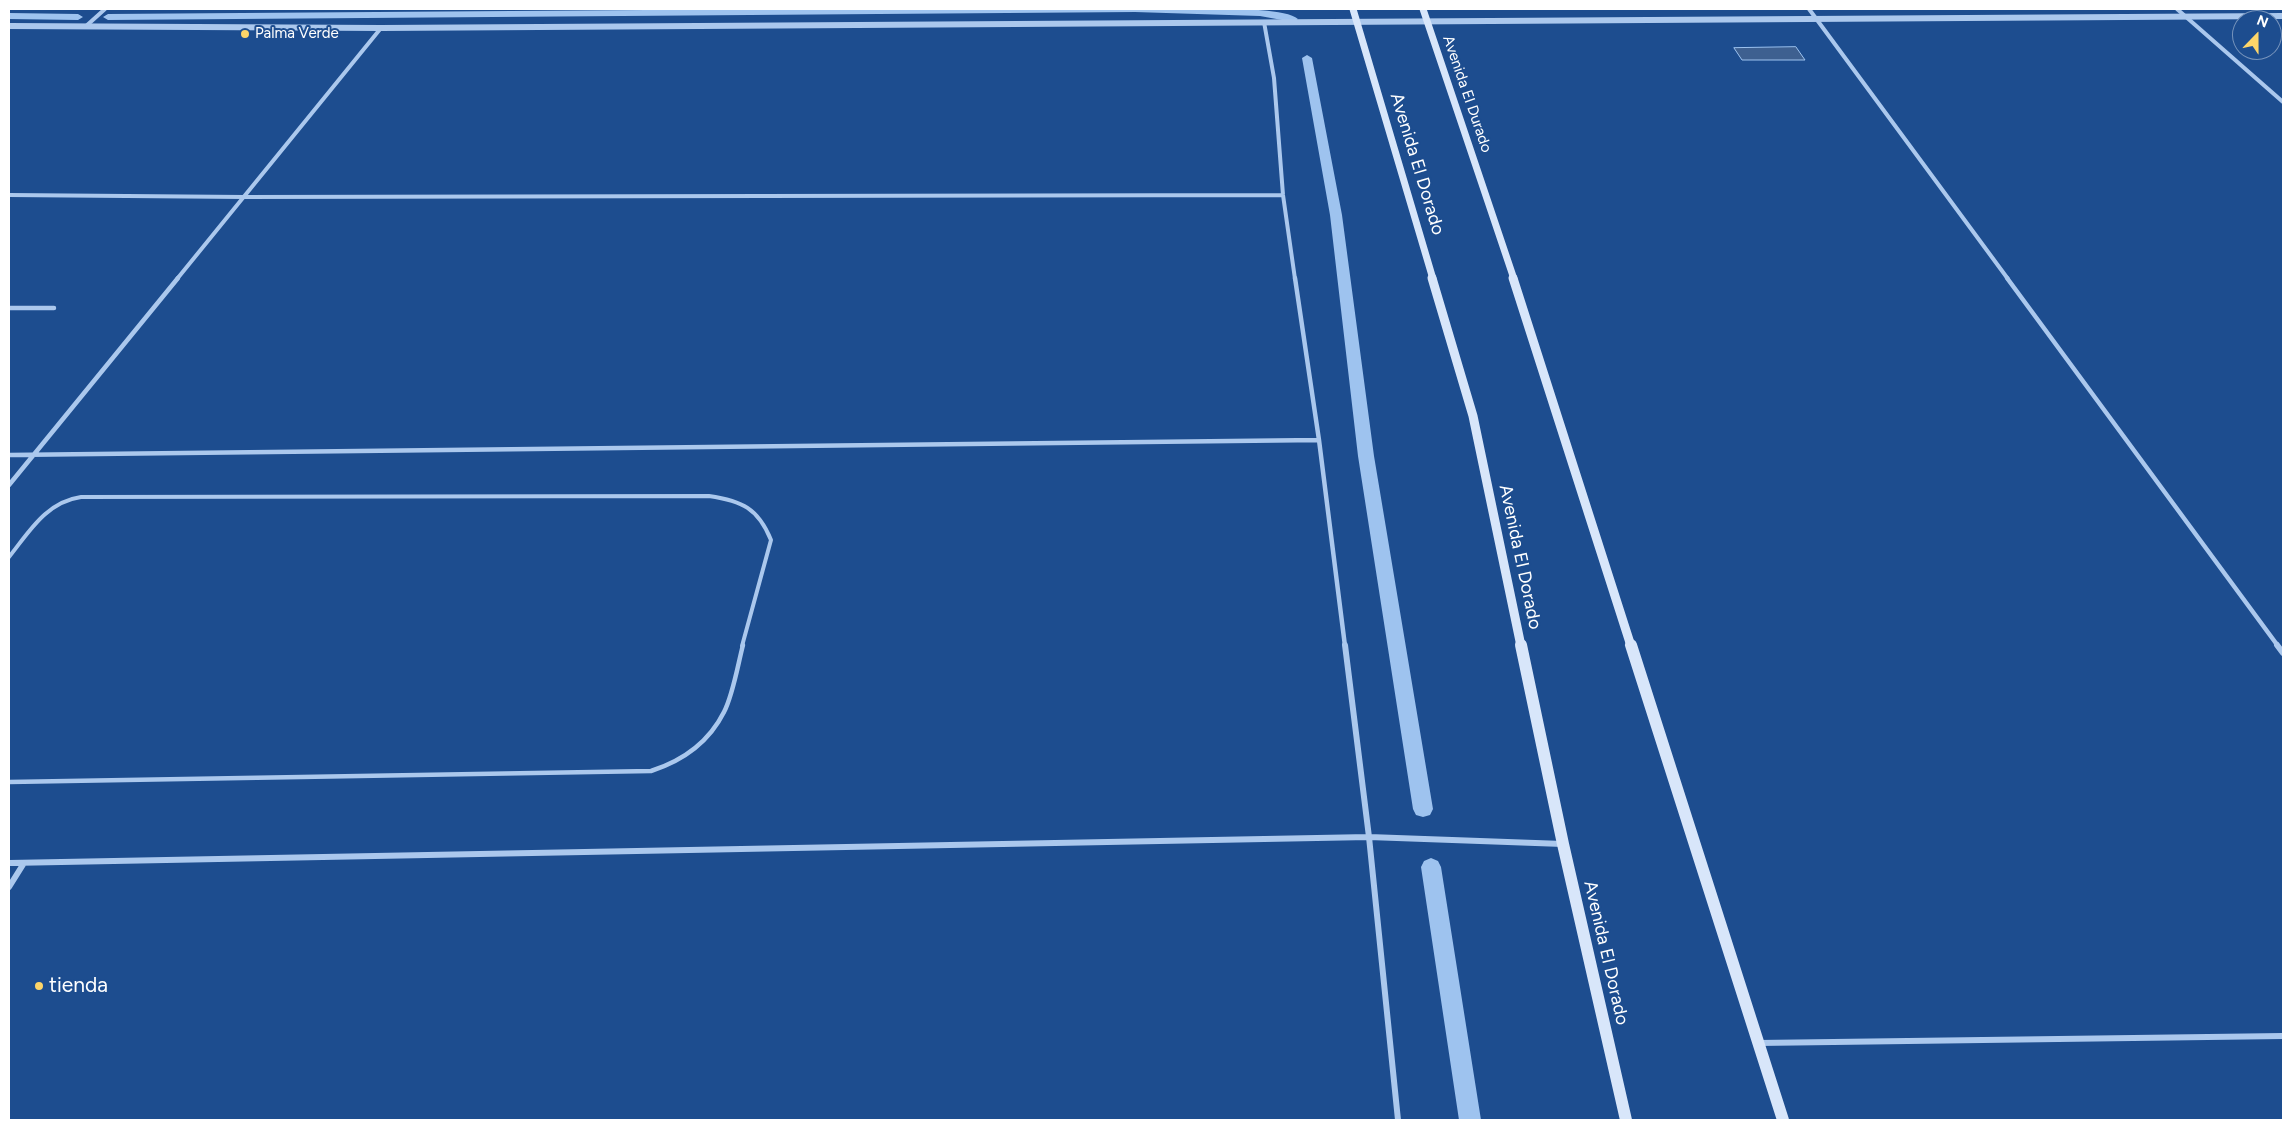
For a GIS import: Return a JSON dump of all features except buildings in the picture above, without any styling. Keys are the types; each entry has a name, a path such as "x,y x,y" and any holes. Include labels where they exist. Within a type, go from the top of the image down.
{"main road":[{"name":"Avenida El Dorado","path":"1352,9 1473,416 1563,844 1626,1120"},
{"name":"Avenida El Durado","path":"1423,9 1485,189 1758,1044"},
{"path":"1758,1044 1783,1120"}],"street":[{"path":"86,27 105,9"},
{"path":"1809,9 2283,654"},
{"path":"2177,9 2283,102"},
{"path":"9,26 380,28 1264,22 1817,21 2283,16"},
{"path":"1264,22 1274,78 1283,196 1319,440 1369,837 1398,1120"},
{"path":"9,486 380,28"},
{"path":"9,195 244,197 1283,196"},
{"path":"9,308 54,308"},
{"path":"9,455 1319,440"},
{"path":"9,863 1369,837 1563,844"},
{"path":"9,887 24,863"},
{"path":"1758,1044 2283,1036"}],"lane":[{"path":"9,557 46,512 55,506 68,500 103,496 696,494 725,497 758,514 766,524 771,540 725,711 710,735 690,753 668,766 651,771 490,775 9,782"}],"water":[{"path":"1796,47 1805,60 1742,60 1734,48"}],"waterway":[{"path":"108,17 1135,9 1260,13 1293,19"},
{"path":"9,16 78,17"},
{"path":"1307,58 1336,215 1366,456 1423,809"},
{"path":"1431,867 1470,1120"}],"place":[{"name":"Palma Verde","path":"245,34"},
{"name":"tienda","path":"39,986"}]}
